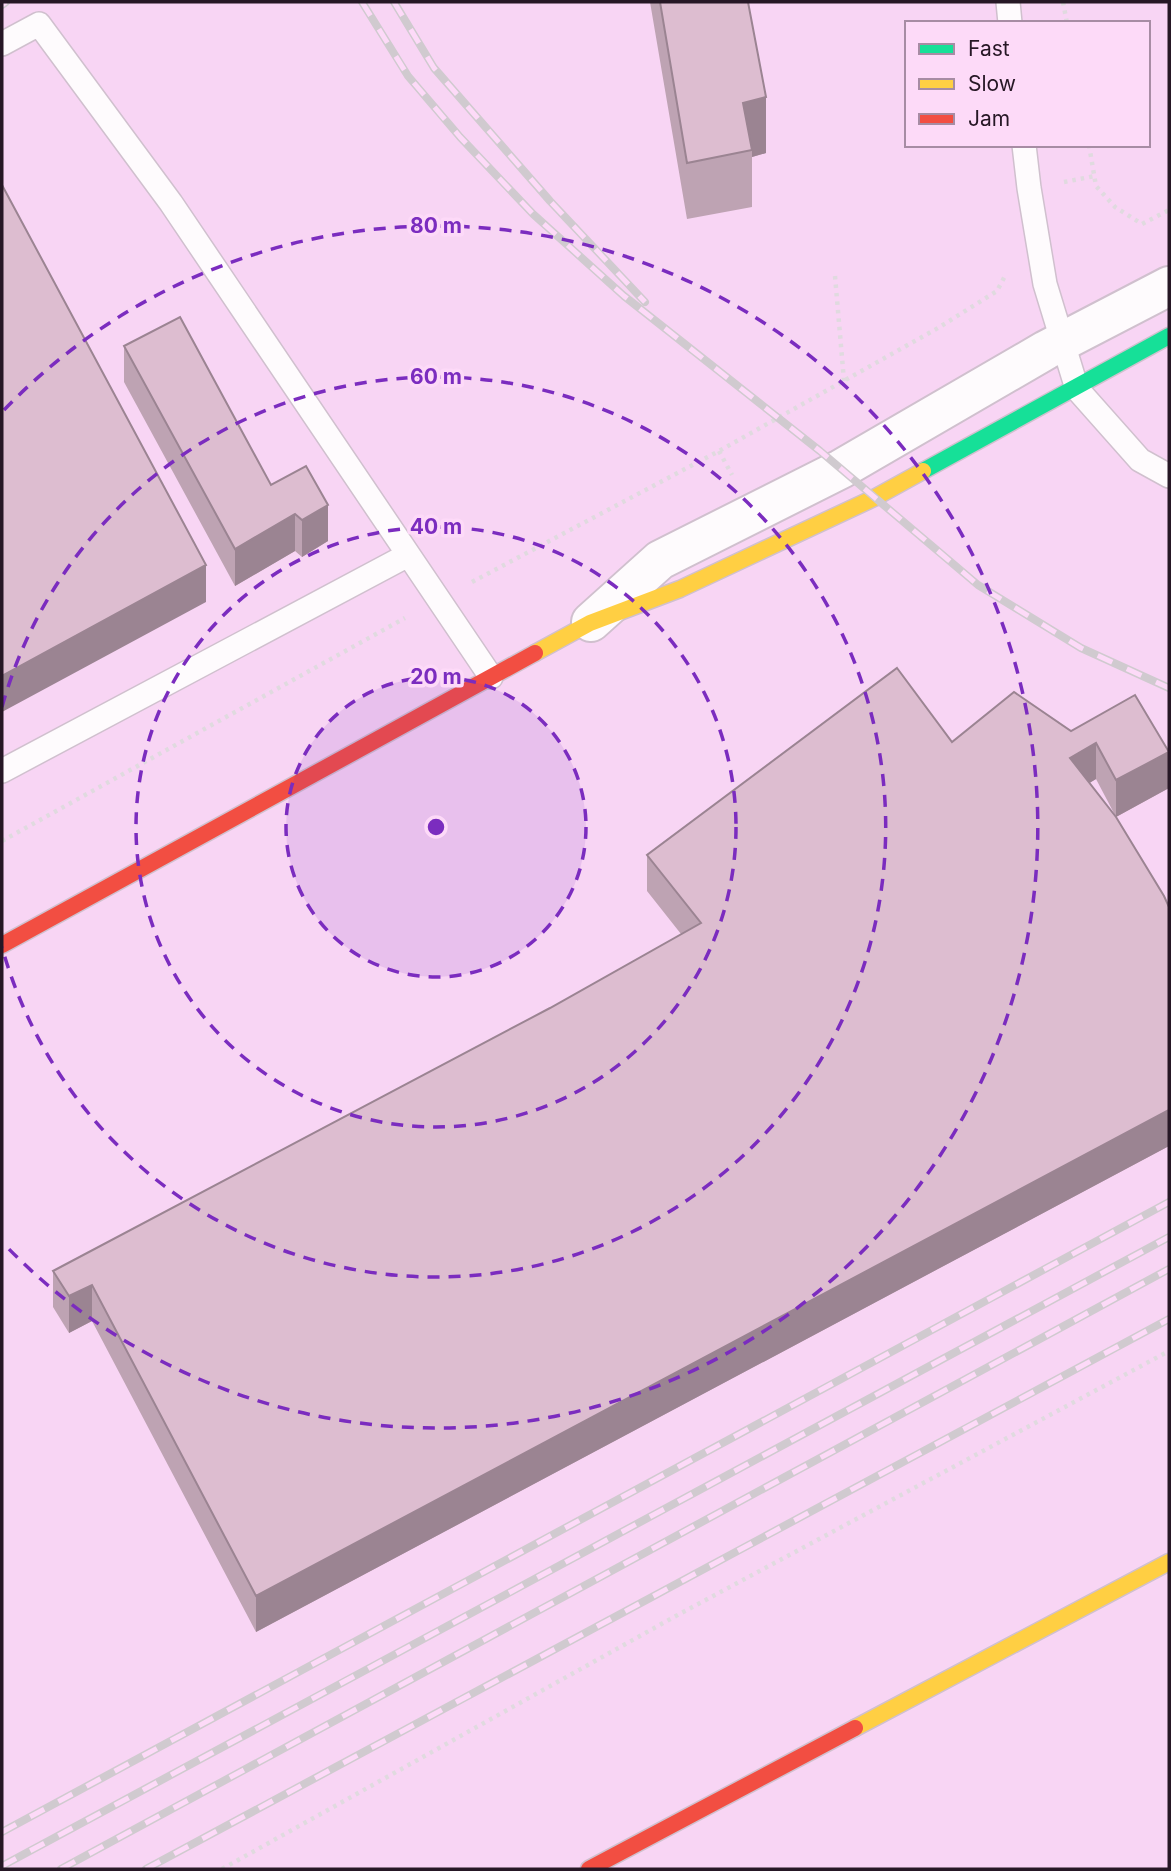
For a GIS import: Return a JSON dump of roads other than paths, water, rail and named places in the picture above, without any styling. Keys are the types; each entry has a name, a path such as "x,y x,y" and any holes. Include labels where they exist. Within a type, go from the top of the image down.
{"street":[{"path":"590,623 660,560 841,469 1062,342 1169,286"},
{"path":"2,945 590,623 681,589 874,498 1077,389 1169,336"},
{"path":"589,1869 1169,1562"}],"lane":[{"path":"1008,2 1010,21"},
{"path":"2,44 39,24 171,203 491,677"},
{"path":"1024,147 1045,284 1077,389 1140,460 1169,476"},
{"path":"2,771 408,555"}],"railway":[{"path":"2,5 6,2"},
{"path":"362,2 408,76 460,137 533,214 624,296 820,451 978,585 1081,648 1169,688"},
{"path":"394,2 434,68 550,201 645,302"},
{"path":"2,1832 1169,1202"},
{"path":"2,1866 1169,1237"},
{"path":"61,1869 1169,1269"},
{"path":"146,1869 1169,1319"}]}
